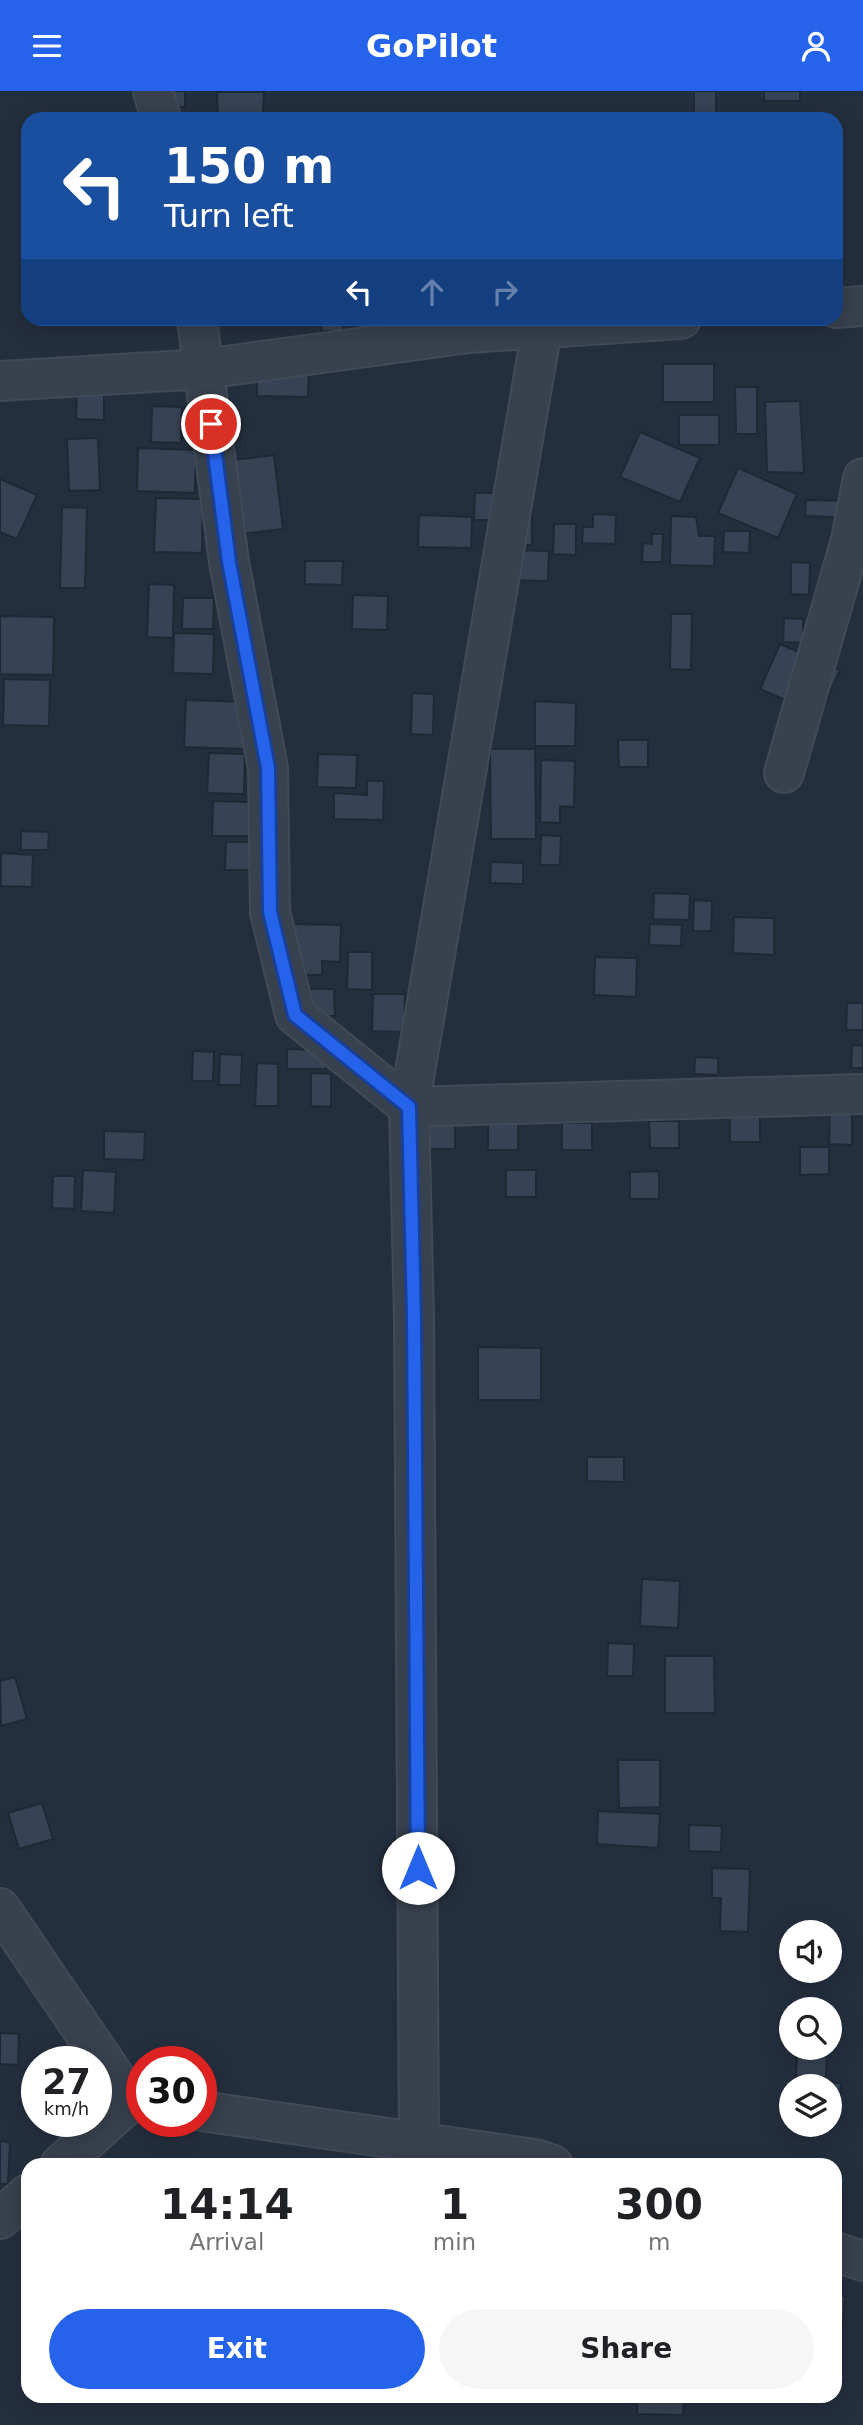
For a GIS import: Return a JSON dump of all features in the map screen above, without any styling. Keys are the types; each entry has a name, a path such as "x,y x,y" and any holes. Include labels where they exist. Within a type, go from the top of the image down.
{"street":[{"path":"153,91 159,112"},
{"path":"843,307 863,306"},
{"path":"198,326 229,562 268,768 270,912 295,1015 409,1107 863,1094"},
{"path":"0,381 204,369 468,333 573,326"},
{"path":"419,2143 415,1333 409,1107 542,328"},
{"path":"784,773 851,540 863,478"},
{"path":"0,1908 126,2088"},
{"path":"68,2158 126,2110"},
{"path":"217,2113 529,2158"},
{"path":"0,2219 21,2200"},
{"path":"842,2254 863,2261"}],"building":[{"path":"169,91 185,91 185,107 169,107"},
{"path":"694,91 716,91 716,112 694,112"},
{"path":"764,91 800,91 800,101 764,101"},
{"path":"217,92 264,92 263,112 218,112"},
{"path":"322,326 343,326 343,332 322,331"},
{"path":"663,364 714,364 714,402 663,402"},
{"path":"257,365 309,367 308,397 257,396"},
{"path":"77,383 104,384 104,420 76,419"},
{"path":"735,387 757,387 757,434 736,434"},
{"path":"800,401 804,473 767,472 765,402"},
{"path":"152,406 182,407 181,443 151,442"},
{"path":"679,415 719,415 719,445 679,445"},
{"path":"640,432 700,458 680,502 620,477"},
{"path":"98,438 100,490 69,491 67,439"},
{"path":"138,448 196,450 195,493 137,491"},
{"path":"274,455 283,529 233,535 225,461"},
{"path":"738,468 797,494 778,538 718,513"},
{"path":"0,479 37,495 17,539 0,532"},
{"path":"475,493 496,493 495,520 474,520"},
{"path":"156,498 203,499 202,553 154,552"},
{"path":"806,500 859,501 858,518 805,516"},
{"path":"62,507 87,508 85,588 60,588"},
{"path":"593,514 616,515 615,544 582,543 583,527 593,527"},
{"path":"419,515 472,517 471,548 418,547"},
{"path":"517,515 532,515 532,545 507,545"},
{"path":"671,516 696,517 699,536 715,536 714,566 670,565"},
{"path":"554,524 576,524 576,555 553,554"},
{"path":"724,531 750,531 749,553 723,552"},
{"path":"652,534 663,534 662,562 642,562 643,543 652,544"},
{"path":"509,550 549,551 548,581 509,580"},
{"path":"305,561 343,561 342,585 305,584"},
{"path":"791,562 810,563 809,595 791,594"},
{"path":"149,584 174,585 173,638 147,637"},
{"path":"353,595 388,596 387,630 352,629"},
{"path":"183,598 214,598 213,629 182,629"},
{"path":"671,614 692,614 691,670 670,669"},
{"path":"0,616 54,617 53,675 0,674"},
{"path":"784,618 803,619 803,643 783,642"},
{"path":"174,633 214,634 213,674 173,673"},
{"path":"780,644 840,670 820,715 760,689"},
{"path":"4,679 50,680 49,726 3,725"},
{"path":"412,693 434,694 433,735 411,734"},
{"path":"186,700 245,702 244,749 184,747"},
{"path":"535,701 576,703 575,746 535,746"},
{"path":"618,740 648,740 648,767 619,767"},
{"path":"490,749 535,749 536,839 491,839"},
{"path":"209,753 245,754 244,794 207,793"},
{"path":"318,754 357,755 356,788 317,787"},
{"path":"541,760 575,761 574,807 560,806 560,823 540,822"},
{"path":"367,781 384,781 383,820 334,819 334,793 367,795"},
{"path":"213,801 250,802 249,836 212,836"},
{"path":"21,831 49,832 48,850 21,850"},
{"path":"541,835 561,836 560,865 540,865"},
{"path":"226,842 258,842 257,870 225,870"},
{"path":"1,853 33,855 32,887 1,886"},
{"path":"491,862 523,863 523,884 490,883"},
{"path":"654,893 690,894 689,920 653,919"},
{"path":"694,900 712,901 711,931 693,931"},
{"path":"734,917 774,918 774,955 733,953"},
{"path":"291,924 341,925 340,962 322,961 322,975 289,975"},
{"path":"650,924 682,925 681,946 649,945"},
{"path":"348,952 372,952 372,990 347,989"},
{"path":"595,957 637,958 636,997 594,995"},
{"path":"305,989 334,989 335,1016 305,1016"},
{"path":"373,994 405,994 404,1032 372,1031"},
{"path":"847,1003 863,1003 863,1030 846,1030"},
{"path":"852,1045 863,1046 863,1068 851,1068"},
{"path":"287,1049 326,1050 326,1069 287,1069"},
{"path":"193,1051 214,1052 213,1081 192,1081"},
{"path":"220,1054 242,1055 241,1085 219,1085"},
{"path":"695,1057 718,1058 718,1075 694,1074"},
{"path":"257,1063 278,1064 278,1106 255,1106"},
{"path":"311,1073 331,1074 331,1107 311,1106"},
{"path":"830,1110 852,1111 852,1145 829,1144"},
{"path":"760,1114 760,1142 730,1142 730,1115"},
{"path":"649,1121 679,1121 679,1148 650,1148"},
{"path":"425,1122 455,1122 455,1149 425,1149"},
{"path":"518,1122 518,1150 488,1150 488,1123"},
{"path":"562,1123 592,1123 592,1150 562,1150"},
{"path":"104,1131 145,1132 144,1160 104,1159"},
{"path":"800,1147 829,1147 829,1174 800,1175"},
{"path":"83,1170 116,1172 114,1213 81,1211"},
{"path":"506,1170 536,1170 536,1197 506,1197"},
{"path":"659,1171 659,1199 630,1199 630,1172"},
{"path":"53,1176 75,1176 74,1209 52,1208"},
{"path":"478,1347 541,1348 541,1400 478,1400"},
{"path":"587,1457 624,1457 624,1482 587,1481"},
{"path":"642,1579 680,1581 678,1628 640,1626"},
{"path":"608,1643 634,1644 633,1676 607,1676"},
{"path":"665,1656 714,1656 715,1713 665,1713"},
{"path":"15,1677 27,1719 1,1726 0,1681"},
{"path":"618,1760 660,1760 660,1807 619,1808"},
{"path":"42,1803 53,1839 19,1849 8,1813"},
{"path":"598,1811 660,1814 658,1848 597,1844"},
{"path":"689,1825 722,1826 721,1852 689,1851"},
{"path":"712,1868 750,1869 748,1932 720,1931 721,1898 712,1898"},
{"path":"0,2033 19,2034 18,2065 0,2064"},
{"path":"797,2060 827,2060 826,2074 796,2074"},
{"path":"0,2141 10,2142 8,2184 0,2184"},
{"path":"842,2296 845,2296 843,2327"},
{"path":"637,2403 684,2403 683,2415 637,2414"}],"route":[{"path":"211,424 229,562 268,768 270,912 295,1015 409,1107 414,1319 418,1868"}]}
